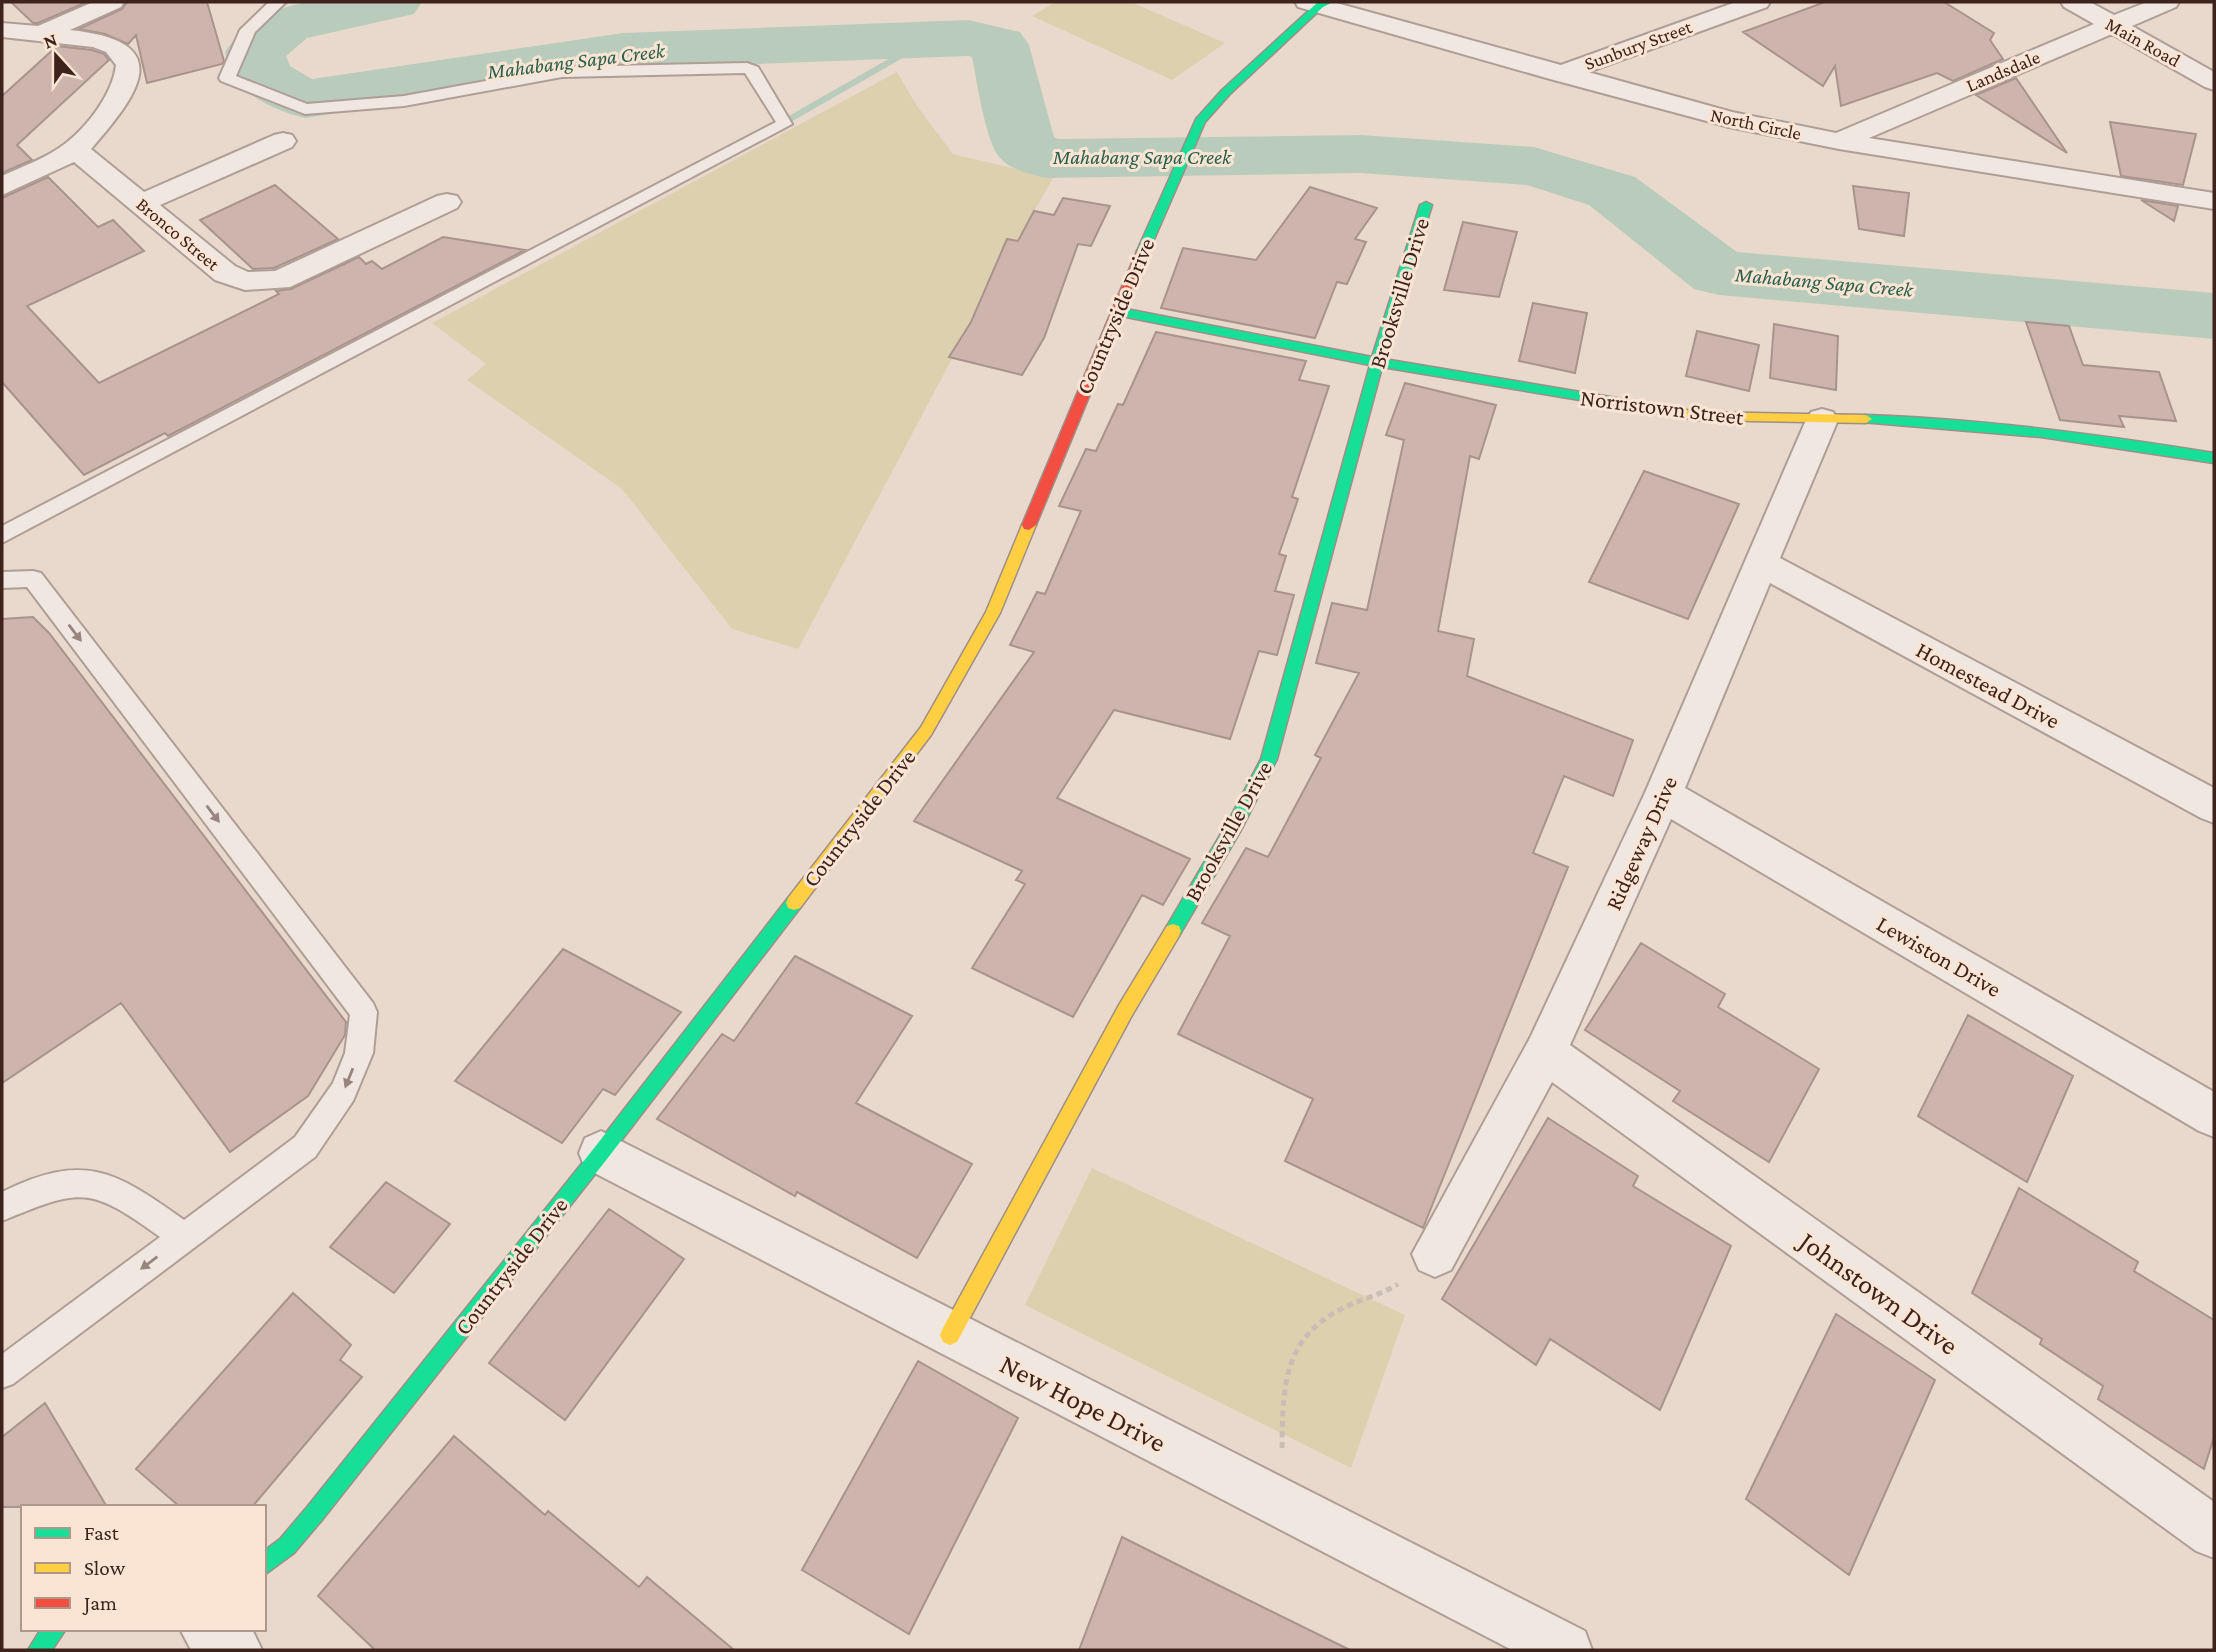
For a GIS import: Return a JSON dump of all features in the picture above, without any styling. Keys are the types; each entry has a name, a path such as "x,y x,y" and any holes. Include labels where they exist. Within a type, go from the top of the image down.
{"street":[{"path":"43,33 112,2"},
{"name":"Sunbury Street","path":"1559,74 1758,2"},
{"name":"Main Road","path":"2073,2 2214,82"},
{"name":"Landsdale","path":"1839,141 2167,2"},
{"name":"North Circle","path":"1318,3 1559,74 1728,119 1839,141 2214,201"},
{"name":"Countryside Drive","path":"266,1563 287,1546 315,1513 601,1153 926,731 993,612 1116,311 1200,121 1226,92 1318,3"},
{"path":"2,30 43,33 114,45 124,53 130,75 122,94 75,149 2,187"},
{"path":"141,203 283,141"},
{"name":"Bronco Street","path":"75,149 225,273 245,281 280,280 447,201"},
{"name":"Brooksville Drive","path":"950,1335 1125,1011 1235,825 1269,759 1377,362 1426,205"},
{"name":"Norristown Street","path":"1116,311 1377,362 1698,416 1905,420 2088,436 2214,458"},
{"name":"Ridgeway Drive","path":"1435,1254 1545,1052 1663,795 1822,420"},
{"name":"Homestead Drive","path":"1761,563 2214,807"},
{"name":"Lewiston Drive","path":"1663,795 2214,1116"},
{"name":"Johnstown Drive","path":"1545,1052 2214,1533"},
{"name":"New Hope Drive","path":"601,1153 1566,1650"},
{"path":"39,1650 53,1631"},
{"path":"209,1631 236,1650"}],"lane":[{"path":"2,535 784,124 752,70 747,68 562,72 404,101 300,110 227,78 248,30 278,2"},
{"path":"2,580 33,579 364,1012 359,1053 343,1092 305,1147 2,1373"},
{"path":"2,1207 43,1188 78,1182 112,1189 184,1237"}],"path":[{"path":"1281,1504 1283,1387 1293,1350 1310,1327 1342,1308 1382,1295 1412,1276 1435,1254"}],"shaded area":[{"path":"1056,2 1131,2 1225,43 1172,80 1032,16"},
{"path":"897,72 917,106 953,154 1053,178 972,321 798,649 732,629 622,489 467,380 486,364 432,323"},
{"path":"1092,1168 1405,1315 1351,1468 1025,1305"}],"building":[{"path":"11,2 87,2 33,23"},
{"path":"127,2 207,2 224,61 222,64 147,83 136,35 128,44 105,34 79,29 122,9"},
{"path":"1825,2 1944,2 1994,33 1990,40 2003,59 1953,81 1937,73 1841,106 1835,66 1823,86 1743,32"},
{"path":"57,46 92,50 104,54 109,60 17,145 32,160 2,173 2,96"},
{"path":"2016,78 2067,153 1976,95"},
{"path":"2110,122 2196,134 2183,185 2121,176"},
{"path":"48,177 98,227 113,220 144,251 27,306 99,383 279,294 276,291 291,289 359,257 366,264 372,261 382,269 443,237 525,250 168,436 165,433 84,475 2,382 2,198"},
{"path":"275,185 338,239 274,268 253,269 200,220"},
{"path":"1853,186 1909,193 1904,236 1859,229"},
{"path":"1310,187 1377,208 1355,239 1366,242 1347,284 1337,282 1315,338 1161,308 1183,248 1256,260"},
{"path":"1063,198 1110,206 1091,246 1078,244 1044,338 1022,375 949,357 971,322 1007,239 1018,241 1034,211 1054,215"},
{"path":"2141,200 2178,206 2174,221"},
{"path":"1463,222 1517,232 1499,297 1444,290"},
{"path":"1533,303 1587,313 1575,373 1519,361"},
{"path":"2026,322 2069,326 2083,365 2159,372 2176,421 2119,416 2124,427 2060,420"},
{"path":"1774,324 1838,336 1836,390 1770,378"},
{"path":"1697,331 1759,345 1749,391 1686,376"},
{"path":"1156,332 1306,361 1299,380 1329,386 1292,497 1298,499 1279,554 1286,556 1275,591 1294,595 1277,655 1259,651 1230,739 1114,710 1057,798 1190,859 1163,905 1142,895 1073,1017 972,968 1025,884 1016,880 1022,871 914,821 1034,652 1010,645 1037,592 1045,594 1081,511 1059,506 1086,449 1096,451 1118,404 1123,405"},
{"path":"1405,383 1496,405 1479,459 1470,456 1438,631 1474,639 1467,676 1633,740 1613,796 1564,776 1533,853 1568,867 1423,1228 1285,1161 1313,1099 1178,1034 1230,936 1202,923 1246,848 1268,857 1321,758 1315,755 1359,673 1316,663 1332,603 1367,610 1404,440 1386,435"},
{"path":"1644,471 1739,504 1688,619 1589,582"},
{"path":"33,617 49,633 346,1022 345,1035 308,1096 230,1152 121,1003 2,1083 2,619"},
{"path":"1641,943 1725,994 1718,1007 1819,1069 1769,1162 1673,1101 1680,1091 1585,1030"},
{"path":"563,949 681,1012 615,1095 603,1089 562,1143 455,1081"},
{"path":"795,956 912,1016 856,1103 972,1164 917,1258 797,1192 795,1196 657,1119 722,1034 734,1041"},
{"path":"1968,1015 2073,1076 2027,1182 1918,1116"},
{"path":"1548,1118 1638,1176 1633,1186 1731,1246 1660,1410 1550,1339 1536,1365 1442,1299"},
{"path":"386,1182 450,1224 394,1293 330,1247"},
{"path":"2019,1188 2138,1262 2134,1271 2214,1320 2214,1437 2204,1469 2098,1399 2103,1386 2040,1344 2042,1339 1972,1293"},
{"path":"609,1209 684,1259 565,1420 489,1363"},
{"path":"293,1293 351,1345 340,1360 362,1377 254,1505 178,1505 136,1469"},
{"path":"1836,1314 1935,1380 1849,1575 1746,1499"},
{"path":"918,1361 1018,1418 909,1634 802,1570"},
{"path":"45,1403 106,1505 2,1507 2,1437"},
{"path":"454,1436 545,1515 548,1511 639,1587 647,1577 734,1650 375,1650 318,1596"},
{"path":"1122,1537 1218,1585 1350,1650 1079,1650"}],"waterway":[{"name":"Mahabang Sapa Creek","path":"393,2 287,24 255,52 258,63 272,83 305,99 623,51 968,38 999,45 1024,146 1045,159 1361,154 1534,166 1612,191 1719,273 2214,316"},
{"path":"771,129 931,39"}],"traffic: fast":[{"path":"1143,251 1200,121 1226,92 1320,5 1328,2"},
{"path":"1173,931 1235,825 1269,759 1377,362 1426,205"},
{"path":"1116,311 1377,362 1622,403"},
{"path":"1866,419 2041,432 2214,458"},
{"path":"266,1563 287,1546 315,1513 601,1153 794,903"},
{"path":"39,1650 53,1631"}],"traffic: slow":[{"path":"1622,403 1698,416 1866,419"},
{"path":"794,903 926,731 993,613 1029,525"},
{"path":"950,1335 1125,1011 1173,931"}],"traffic: jam":[{"path":"1029,525 1143,251"}]}
